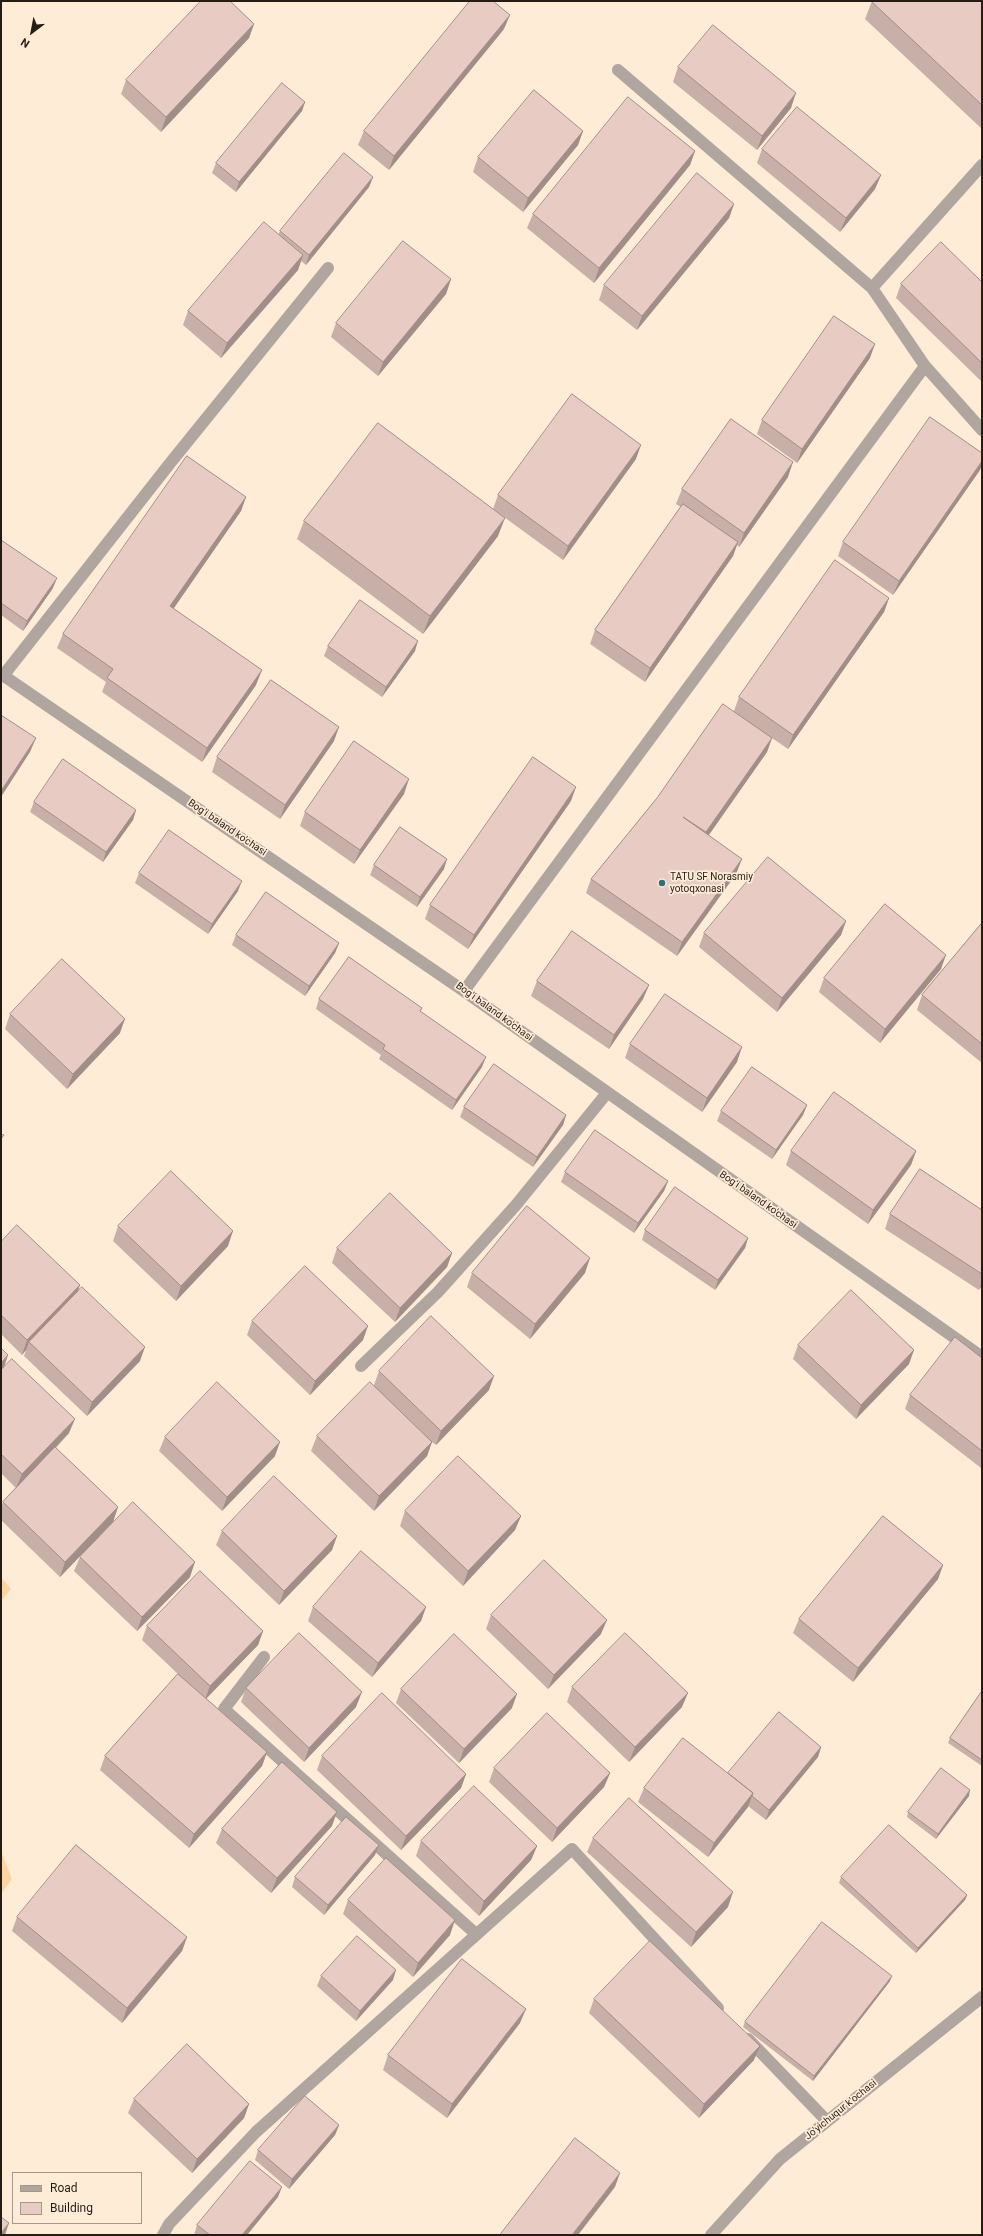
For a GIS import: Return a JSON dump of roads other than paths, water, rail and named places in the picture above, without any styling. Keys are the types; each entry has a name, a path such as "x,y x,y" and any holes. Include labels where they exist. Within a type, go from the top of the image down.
{"street":[{"path":"618,70 872,288 925,366 982,430"},
{"path":"872,288 982,165"},
{"path":"2,675 171,462 328,268"},
{"path":"464,991 925,366"},
{"name":"Bog'i baland ko'chasi","path":"2,675 464,991 982,1357"},
{"path":"361,1366 438,1292 516,1205 607,1093"},
{"path":"264,1657 224,1710 476,1934"},
{"path":"163,2235 169,2224 256,2132 572,1849 726,2017"},
{"name":"Jo'yichuqur k'ochasi","path":"711,2235 780,2159 982,1997"},
{"path":"737,2028 827,2121"}],"place":[{"name":"TATU SF Norasmiy yotoqxonasi","path":"662,883"}]}
